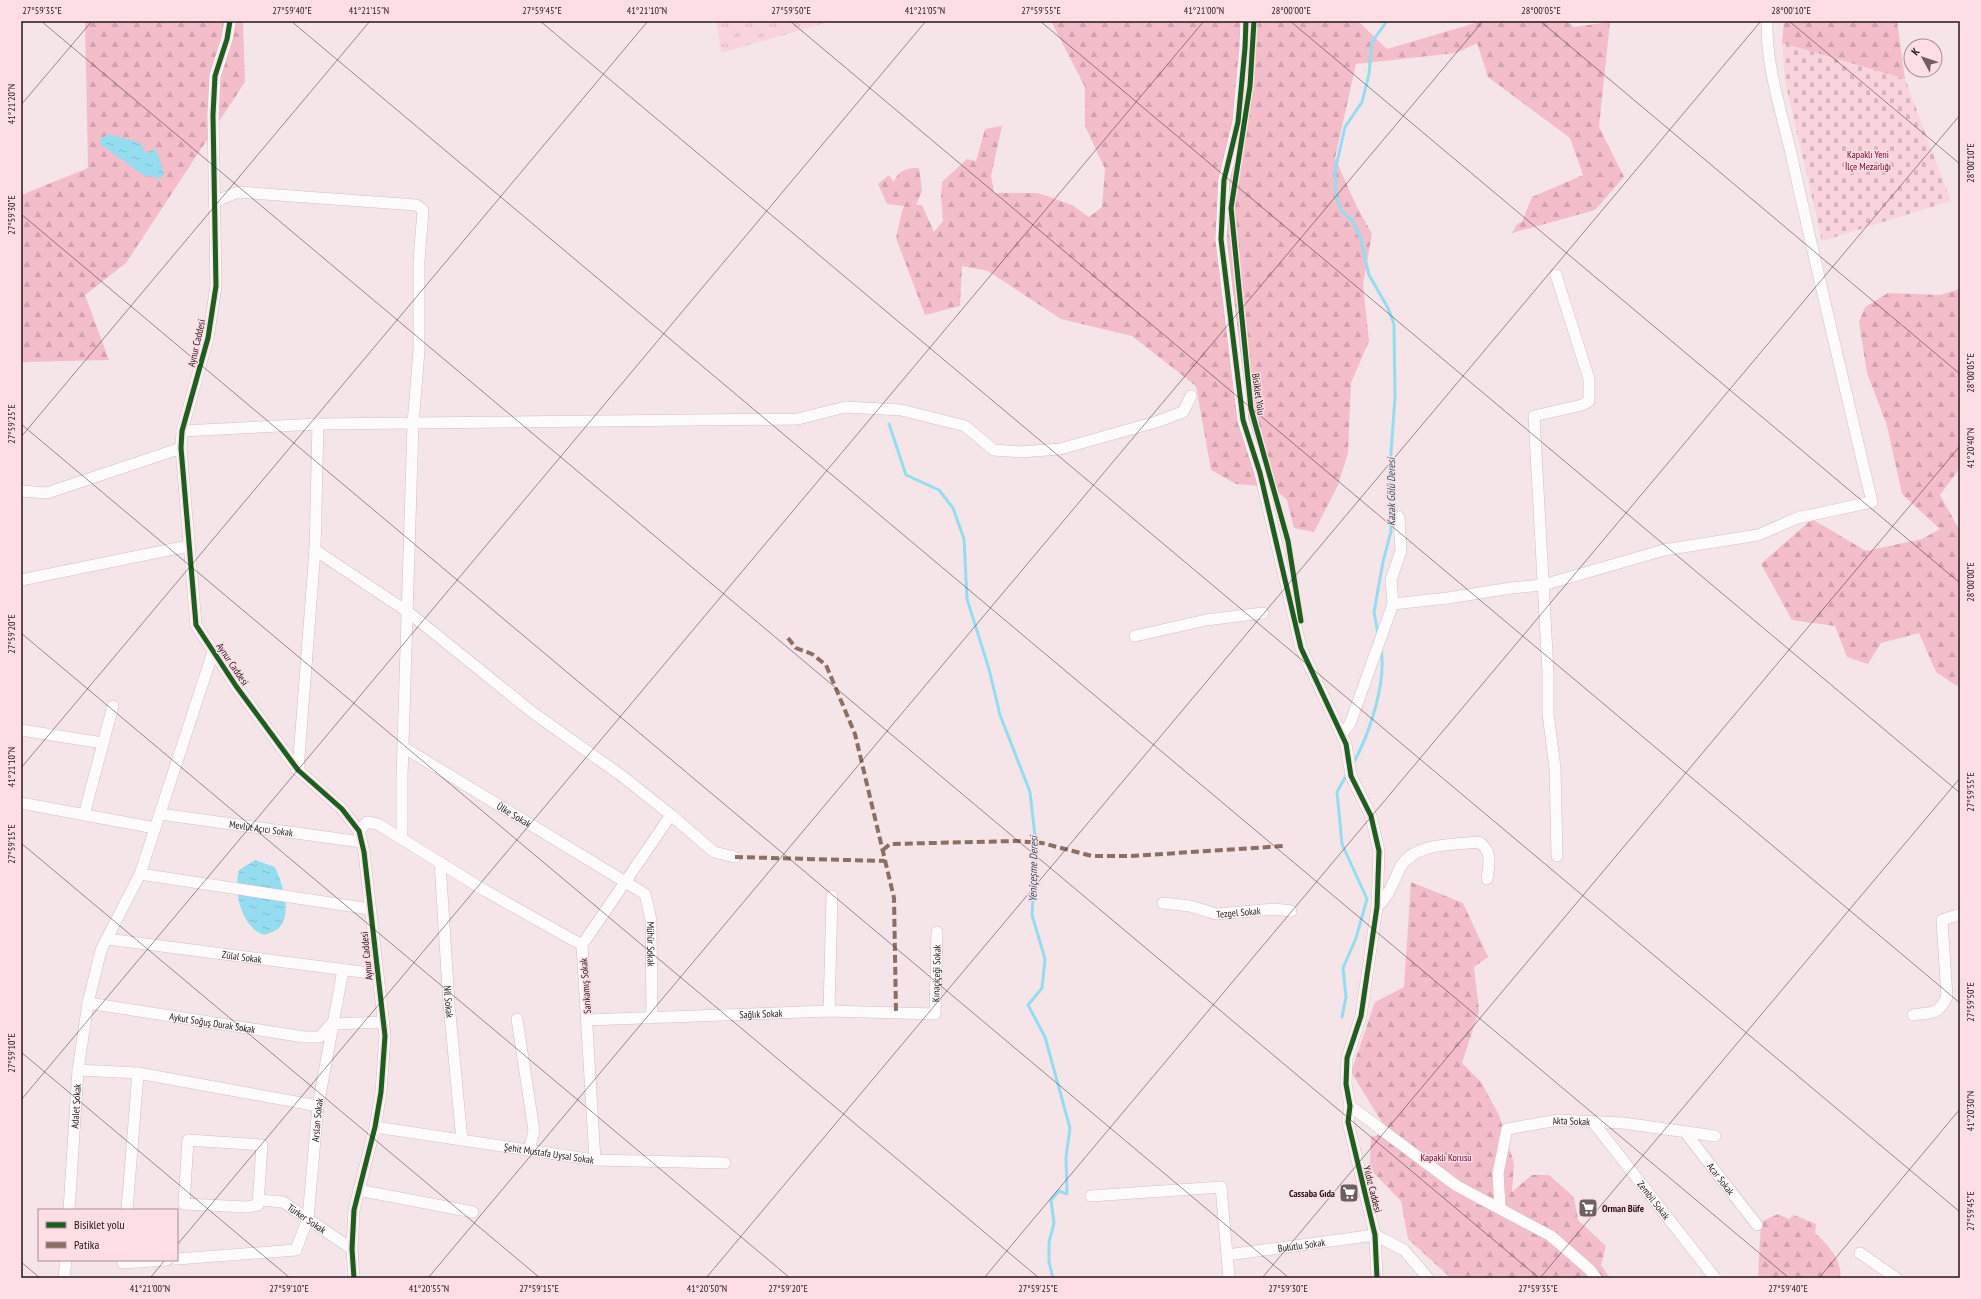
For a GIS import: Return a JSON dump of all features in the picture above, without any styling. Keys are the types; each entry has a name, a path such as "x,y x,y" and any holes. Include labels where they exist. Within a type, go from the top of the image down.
{"street":[{"name":"Aynur Caddesi","path":"230,21 227,38 215,76 213,115 216,286 208,338 182,431 181,448 188,546 196,625 236,686 298,770 342,809 360,836 364,852 385,1036 381,1092 375,1127 354,1210 352,1249 354,1278"},
{"name":"Yıldız Caddesi","path":"1246,21 1238,122 1224,180 1221,239 1243,420 1260,473 1301,648 1346,744 1350,776 1371,816 1379,851 1377,907 1361,1016 1347,1058 1346,1084 1350,1106 1348,1122 1375,1235 1377,1278"},
{"path":"1393,604 1543,585 1664,550 1758,535 1797,518 1872,502 1775,88 1767,40 1767,21"},
{"path":"214,202 238,192 416,205 423,210 419,261 419,350 413,424 403,748 402,839"},
{"path":"1556,275 1589,379 1589,401 1582,405 1534,416 1548,672 1548,713 1555,768 1557,856"},
{"path":"182,431 318,424 798,419 845,407 902,410 965,426 994,450 1020,452 1060,449 1156,422 1183,412 1191,396"},
{"path":"298,770 315,550 318,424"},
{"path":"21,491 47,493 181,448"},
{"path":"1342,734 1350,724 1393,604 1391,580 1401,551 1399,517"},
{"path":"21,580 188,546"},
{"path":"315,550 408,612 532,712 622,776 714,852 735,857"},
{"path":"1135,636 1206,620 1263,613"},
{"name":"Adalet Sokak","path":"69,1209 78,1070 88,1003 101,950 140,874 213,652"},
{"path":"84,815 113,706"},
{"path":"21,730 103,743"},
{"name":"Ülke Sokak","path":"403,748 625,882"},
{"path":"21,803 156,828"},
{"name":"Mevlüt Açıcı Sokak","path":"160,814 360,836"},
{"name":"Sarıkamış Sokak","path":"596,1160 582,945 670,815"},
{"path":"360,836 367,822 378,824 484,890 582,945"},
{"path":"1377,907 1386,899 1401,865 1415,852 1434,847 1479,842 1486,847 1489,857 1487,879"},
{"name":"Nil Sokak","path":"440,862 449,1004 462,1140"},
{"path":"140,874 370,909"},
{"name":"Mühür Sokak","path":"625,882 645,894 650,920 652,1018"},
{"path":"829,1011 832,896"},
{"name":"Tezgel Sokak","path":"1163,903 1190,906 1216,914 1274,909 1291,911"},
{"path":"1914,1015 1937,1012 1942,1007 1947,997 1942,920 1960,914"},
{"name":"Kınaçiçeği Sokak","path":"934,1014 937,932"},
{"name":"Zülal Sokak","path":"107,939 377,974"},
{"name":"Arslan Sokak","path":"178,1259 296,1250 308,1218 318,1106 343,970"},
{"name":"Aykut Soğuş Durak Sokak","path":"88,1003 304,1037 320,1037 332,1024"},
{"name":"Sağlık Sokak","path":"587,1020 829,1011 934,1014"},
{"path":"517,1019 534,1131 529,1150"},
{"path":"332,1024 383,1022"},
{"path":"78,1070 138,1073 318,1106"},
{"path":"127,1209 138,1073"},
{"path":"1350,1106 1458,1186 1551,1236 1590,1270 1596,1278"},
{"name":"Akta Sokak","path":"1500,1208 1498,1173 1507,1129 1558,1120 1623,1123 1715,1136"},
{"name":"Zembil Sokak","path":"1593,1122 1715,1278"},
{"name":"Şehit Mustafa Uysal Sokak","path":"375,1127 596,1160 725,1163"},
{"name":"Acar Sokak","path":"1685,1132 1757,1225"},
{"path":"188,1140 262,1145 258,1200 258,1205 248,1207 184,1204 188,1140"},
{"path":"1091,1196 1221,1187 1229,1278"},
{"path":"358,1190 473,1212"},
{"name":"Türker Sokak","path":"258,1200 283,1202 352,1249"},
{"path":"1375,1235 1404,1250 1428,1278"},
{"name":"Bulutlu Sokak","path":"1227,1255 1375,1235"},
{"path":"1860,1253 1896,1278"},
{"path":"64,1278 66,1261"},
{"path":"124,1261 123,1264 156,1261"}],"green space":[{"path":"85,21 243,21 245,82 126,263 85,295 109,360 21,362 21,195 88,168"},
{"path":"716,21 832,21 721,53"},
{"path":"1051,21 1361,21 1359,22 1387,49 1482,21 1567,21 1574,27 1610,22 1599,127 1624,177 1595,210 1512,233 1517,224 1522,222 1532,197 1583,175 1570,138 1488,77 1477,43 1456,53 1356,64 1335,158 1356,205 1372,234 1363,285 1369,341 1351,383 1348,453 1338,485 1314,532 1294,528 1287,500 1272,487 1236,484 1211,470 1196,386 1132,336 1061,319 988,271 962,266 960,306 925,315 896,238 904,206 887,204 878,184 889,175 894,182 898,175 904,170 919,168 922,191 916,205 922,205 934,232 943,221 941,196 942,182 967,159 976,161 985,129 1002,126 991,176 994,193 1038,193 1072,205 1089,217 1102,207 1105,169 1085,126 1085,87"},
{"path":"1784,21 1897,21 1903,64 1903,78 1905,79 1782,43"},
{"name":"Kapaklı Yeni İlçe Mezarlığı","path":"1782,43 1905,79 1951,201 1822,241 1785,81"},
{"path":"1960,289 1960,468 1940,495 1960,531 1960,681 1957,686 1936,672 1919,633 1881,643 1868,664 1847,657 1835,626 1792,620 1761,564 1812,519 1866,551 1922,539 1940,529 1902,494 1887,426 1867,373 1859,322 1865,307 1888,293 1940,295"},
{"name":"Kapaklı Korusu","path":"1411,882 1463,903 1488,957 1474,967 1479,1011 1462,1063 1481,1082 1499,1115 1514,1163 1512,1192 1532,1175 1549,1175 1574,1197 1578,1220 1606,1246 1601,1265 1610,1278 1451,1278 1408,1239 1401,1201 1370,1169 1371,1137 1388,1132 1351,1072 1375,1002 1404,987"},
{"path":"1778,1214 1789,1219 1794,1215 1816,1224 1815,1233 1829,1247 1837,1259 1840,1278 1758,1278 1761,1222"}],"water":[{"path":"109,134 140,143 146,153 156,149 164,174 159,179 153,176 146,177 100,144 100,139"},
{"path":"255,860 275,867 281,881 285,898 286,906 283,922 278,929 265,935 256,931 249,923 241,909 239,901 237,885 239,870"}],"waterway":[{"name":"Kazak Gölü Deresi","path":"1378,634 1374,612 1383,562 1391,531 1390,467 1395,397 1394,324 1388,308 1369,275 1360,237 1352,220 1342,212 1336,197 1335,171 1345,127 1362,102 1369,74 1372,42 1387,21"},
{"name":"Yeniçeşme Deresi","path":"889,424 906,475 939,490 953,508 964,539 967,599 989,669 1000,715 1030,792 1036,845 1032,915 1045,959 1042,988 1028,1005 1045,1037 1070,1128 1066,1157 1067,1194 1059,1191 1051,1200 1054,1223 1049,1242 1049,1262 1053,1278"},
{"name":"Kazak Gölü Deresi","path":"1353,764 1365,738 1379,692 1382,662 1381,649"},
{"name":"Kazak Gölü Deresi","path":"1342,1017 1346,997 1343,968 1356,938 1367,899 1342,844 1337,792 1347,774"}],"marked path":[{"path":"788,638 796,648 812,654 826,665 855,734 894,898 896,1013"},
{"path":"883,850 890,844 1016,841 1042,843 1092,856 1131,856 1284,846"},
{"path":"735,857 885,861"}],"cycle path":[{"path":"230,21 227,39 215,76 213,115 216,286 208,338 182,431 181,448 196,625 236,686 298,770 342,809 359,831 364,852 385,1036 381,1092 375,1127 354,1210 352,1249 354,1278"},
{"path":"1246,21 1238,122 1224,180 1221,239 1243,420 1260,473 1301,648 1346,744 1351,776 1371,816 1379,851 1377,907 1361,1016 1347,1058 1346,1084 1350,1106 1348,1122 1375,1235 1377,1278"},
{"name":"Bisiklet Yolu","path":"1254,21 1250,86 1231,208 1251,409 1288,541 1301,621"}],"place":[{"name":"Cassaba Gıda","path":"1349,1193"},
{"name":"Orman Büfe","path":"1588,1208"}]}
